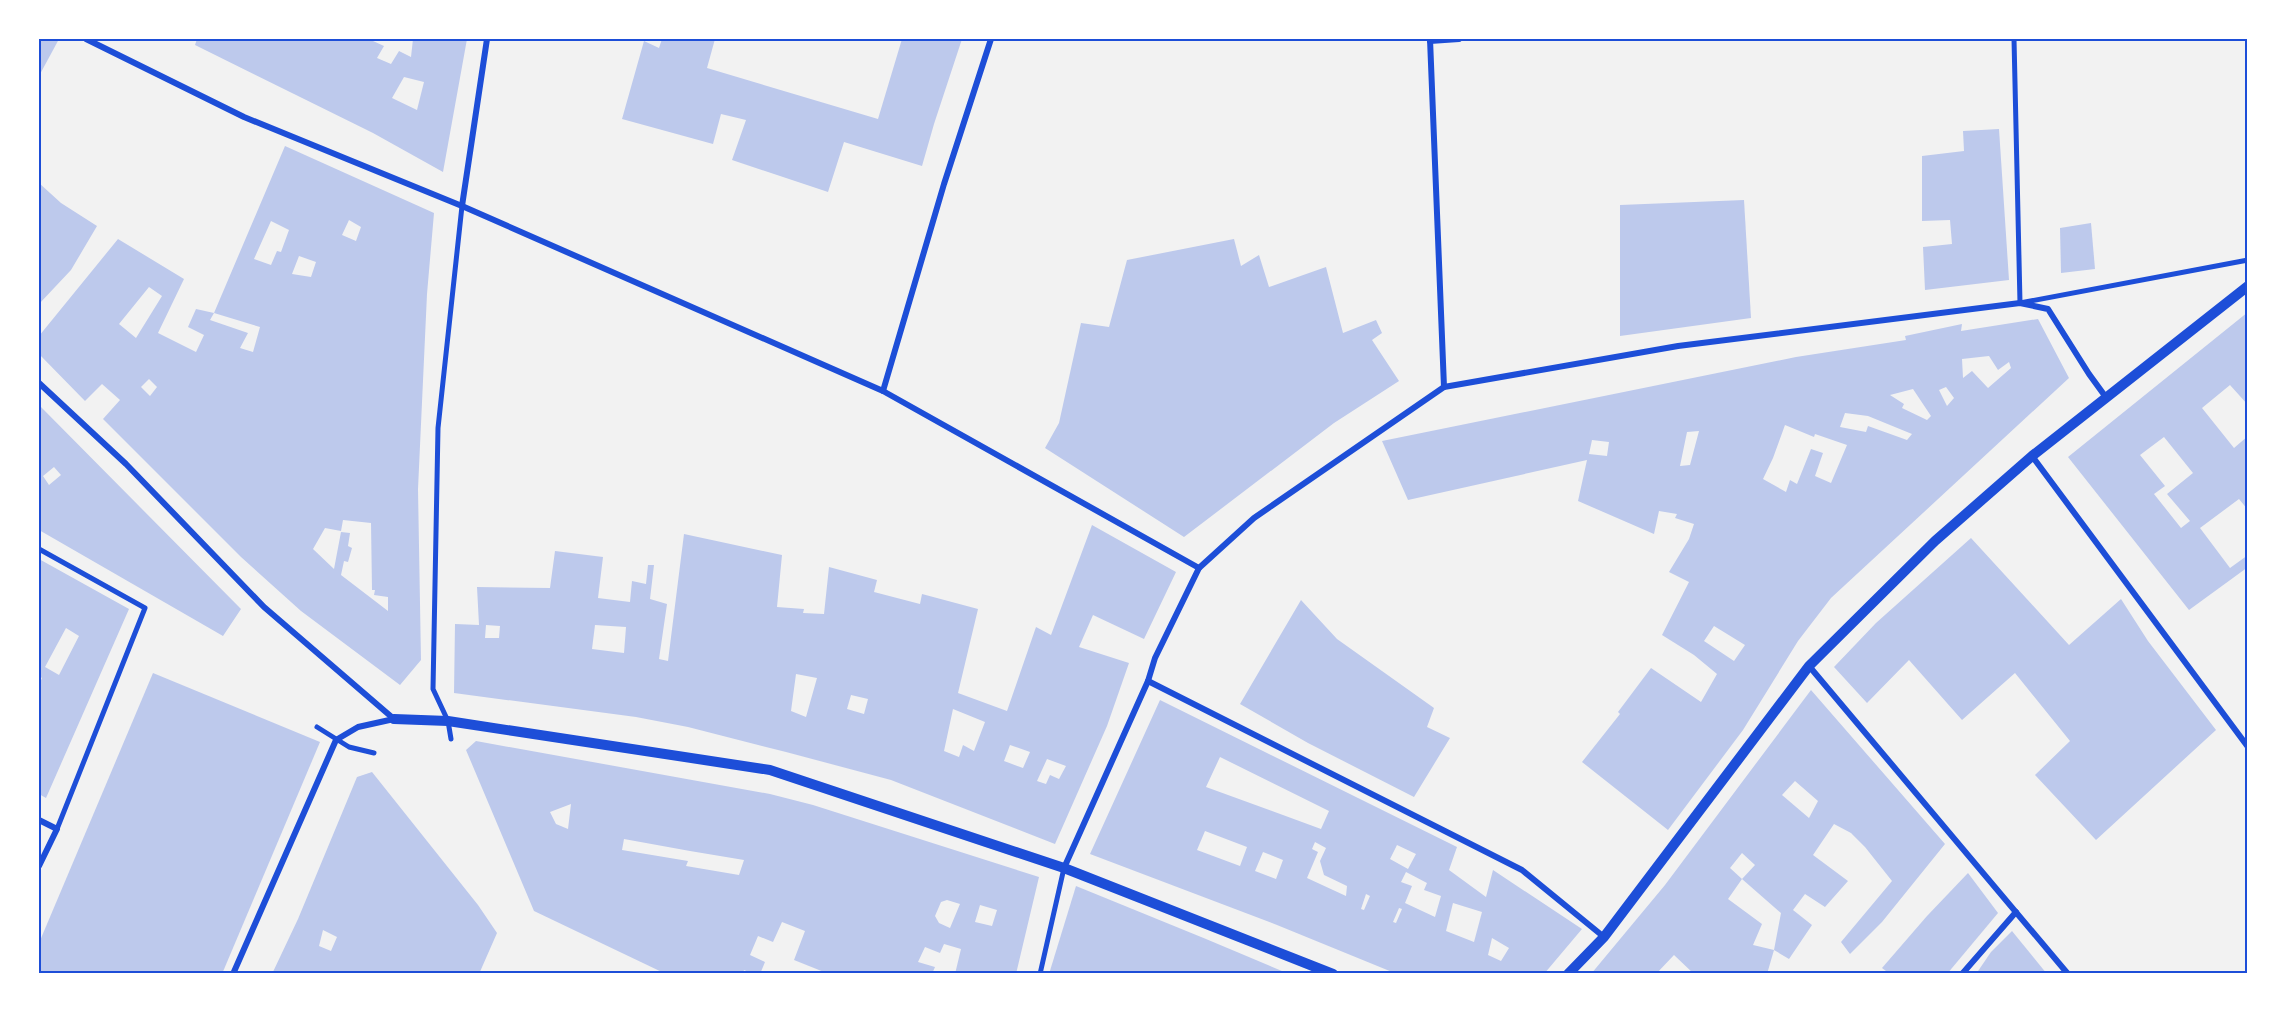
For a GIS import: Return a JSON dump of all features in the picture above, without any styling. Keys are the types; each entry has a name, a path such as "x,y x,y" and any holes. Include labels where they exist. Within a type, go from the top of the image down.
{"street":[{"path":"86,39 244,117 462,206 883,392 1199,568"},
{"path":"451,739 448,721 433,689 438,428 462,206 487,39"},
{"path":"883,392 944,184 991,39"},
{"path":"1444,387 1430,40 1460,39"},
{"path":"2014,39 2020,303"},
{"path":"1040,974 1064,868 1148,681 1155,658 1199,568 1254,518 1444,387 1678,346 2020,303 2248,260"},
{"path":"1568,974 1604,937 1809,666 1935,541 2032,456 2105,396 2248,286"},
{"path":"2020,303 2048,309 2105,396"},
{"path":"39,383 126,464 264,607 394,718"},
{"path":"2032,456 2248,747"},
{"path":"39,549 145,608 57,829 39,866"},
{"path":"1809,666 2068,974"},
{"path":"1148,681 1522,870 1604,937"},
{"path":"233,974 336,740 358,727 394,718 448,721 770,770 1064,868 1333,974"},
{"path":"317,727 349,747 374,753"},
{"path":"39,820 57,829"},
{"path":"1962,974 2016,912"}],"building":[{"path":"39,39 59,39 39,76"},
{"path":"197,39 374,39 373,41 384,46 377,58 391,64 399,51 411,57 413,39 467,39 443,172 373,133 195,45","holes":["404,77 424,82 417,110 392,98"]},
{"path":"662,39 715,39 707,68 878,119 902,39 962,39 922,166 844,142 828,192 732,160 746,120 721,114 713,144 622,119 644,41 659,48"},
{"path":"1999,129 2009,280 1925,290 1923,247 1952,244 1950,220 1922,221 1922,156 1964,151 1963,131"},
{"path":"285,146 434,213 427,294 418,489 421,660 400,685 301,611 241,557 103,419 120,400 102,384 85,401 39,354 39,336 118,239 184,279 158,333 196,352 204,335 188,327 196,309 214,313","holes":["349,220 361,227 356,241 342,235","271,221 289,230 281,252 277,251 271,265 254,259","299,256 316,262 311,277 292,274","149,287 162,296 136,338 119,324","214,313 260,327 253,352 240,348 248,333 210,320","149,379 157,387 150,396 141,387","343,520 371,523 372,590 375,590 374,595 388,597 388,611 341,575 344,561 348,562 352,548 348,546 350,533 341,532 334,569 313,549 325,528 341,531"]},
{"path":"39,183 61,203 97,226 71,270 39,304"},
{"path":"1744,200 1751,318 1620,336 1620,205"},
{"path":"2091,223 2095,269 2061,273 2060,228"},
{"path":"1234,239 1241,266 1259,255 1269,287 1326,267 1343,333 1376,320 1382,333 1372,340 1399,381 1334,423 1184,537 1045,448 1059,423 1081,323 1109,327 1127,260"},
{"path":"2248,312 2248,405 2230,385 2202,408 2234,448 2248,436 2248,510 2239,499 2200,528 2230,568 2248,555 2248,567 2189,610 2068,457","holes":["2164,437 2193,473 2167,494 2190,521 2181,528 2154,494 2165,486 2140,455"]},
{"path":"2038,319 2069,378 1831,598 1798,641 1743,730 1668,830 1582,762 1620,714 1618,712 1651,668 1701,702 1717,674 1694,655 1662,635 1689,582 1669,572 1689,539 1694,524 1675,518 1677,514 1659,511 1654,534 1578,501 1587,460 1408,500 1382,441 1796,357 1906,340 1905,336 1962,324 1961,331","holes":["1989,356 1998,370 2009,362 2011,368 1988,388 1972,371 1963,378 1962,359","1946,387 1954,398 1947,406 1939,390","1913,389 1931,416 1927,420 1902,408 1904,404 1890,395","1845,413 1868,416 1912,434 1907,440 1868,426 1866,432 1840,427","1785,425 1814,437 1815,434 1847,445 1831,483 1815,476 1823,453 1811,449 1797,484 1790,480 1786,492 1763,479","1699,431 1690,465 1680,466 1687,432","1592,440 1609,442 1607,456 1589,454","1714,626 1745,645 1734,661 1704,641"]},
{"path":"39,405 241,609 223,636 39,530","holes":["54,467 61,475 49,485 43,476"]},
{"path":"1092,525 1176,572 1144,639 1093,615 1079,647 1129,663 1107,726 1055,844 891,780 688,727 636,717 454,693 455,624 479,625 477,587 550,588 555,551 603,557 598,598 630,602 632,581 646,584 648,565 654,565 650,599 667,604 659,659 668,661 684,534 782,555 777,607 804,609 803,613 824,614 829,567 877,580 874,592 920,604 922,594 978,609 958,693 1007,711 1036,627 1051,635","holes":["486,625 500,626 499,638 485,638","595,625 626,627 624,653 592,649","796,674 817,678 806,717 791,711","851,695 868,699 864,714 847,709","953,709 985,722 974,751 963,745 959,757 944,751","1010,745 1030,752 1023,768 1004,761","1047,759 1066,766 1059,779 1050,775 1046,784 1037,781"]},
{"path":"1971,538 2069,645 2121,599 2148,641 2216,730 2096,840 2035,775 2070,741 2015,673 1962,720 1909,660 1867,703 1834,667 1876,623"},
{"path":"39,559 129,609 46,798 39,794 39,685 42,678 39,676","holes":["66,628 79,636 59,675 45,667"]},
{"path":"1301,600 1337,639 1434,708 1427,727 1450,738 1414,797 1308,743 1240,704"},
{"path":"153,673 320,742 222,974 39,974 39,943"},
{"path":"1811,690 1945,844 1882,922 1850,954 1841,942 1892,881 1851,833 1834,824 1813,855 1848,881 1825,907 1805,894 1793,910 1812,925 1789,959 1774,950 1767,974 1694,974 1674,955 1656,974 1591,974 1665,885","holes":["1795,781 1818,801 1809,818 1782,795","1742,853 1755,865 1742,879 1730,868","1742,879 1781,913 1774,950 1753,945 1762,924 1728,899"]},
{"path":"1160,700 1457,847 1449,870 1486,897 1493,870 1582,929 1544,974 1397,974 1277,925 1090,854","holes":["1220,757 1329,811 1321,829 1206,787","1205,831 1247,847 1240,866 1197,850","1315,842 1326,848 1320,861 1324,875 1347,886 1346,896 1307,878 1318,852 1312,849","1397,845 1416,854 1408,869 1390,859","1263,852 1283,860 1276,879 1255,871","1406,872 1427,883 1424,890 1441,896 1435,917 1405,903 1412,886 1401,882","1366,894 1370,896 1364,910 1361,909","1453,903 1482,912 1474,942 1446,931","1399,908 1402,909 1396,923 1393,922","1492,938 1509,948 1501,961 1488,955"]},
{"path":"476,741 770,794 813,805 1039,877 1016,974 955,974 961,949 944,944 940,953 925,947 918,962 935,967 932,974 829,974 794,960 805,931 782,922 773,942 758,936 750,955 765,962 760,974 744,970 743,974 666,974 534,911 466,750","holes":["571,804 568,829 556,824 550,812","624,839 744,860 739,875 686,866 688,861 622,850","947,900 960,904 950,928 939,923 935,916 941,902","980,905 997,910 992,926 975,922"]},
{"path":"372,772 478,905 497,933 479,974 272,974 298,919 357,777","holes":["323,930 337,937 331,951 319,946"]},
{"path":"1968,873 1998,913 1947,974 1890,974 1882,968 1927,916"},
{"path":"1076,886 1206,939 1289,974 1049,974"},
{"path":"2012,931 2047,974 1976,974 1991,952"}]}
